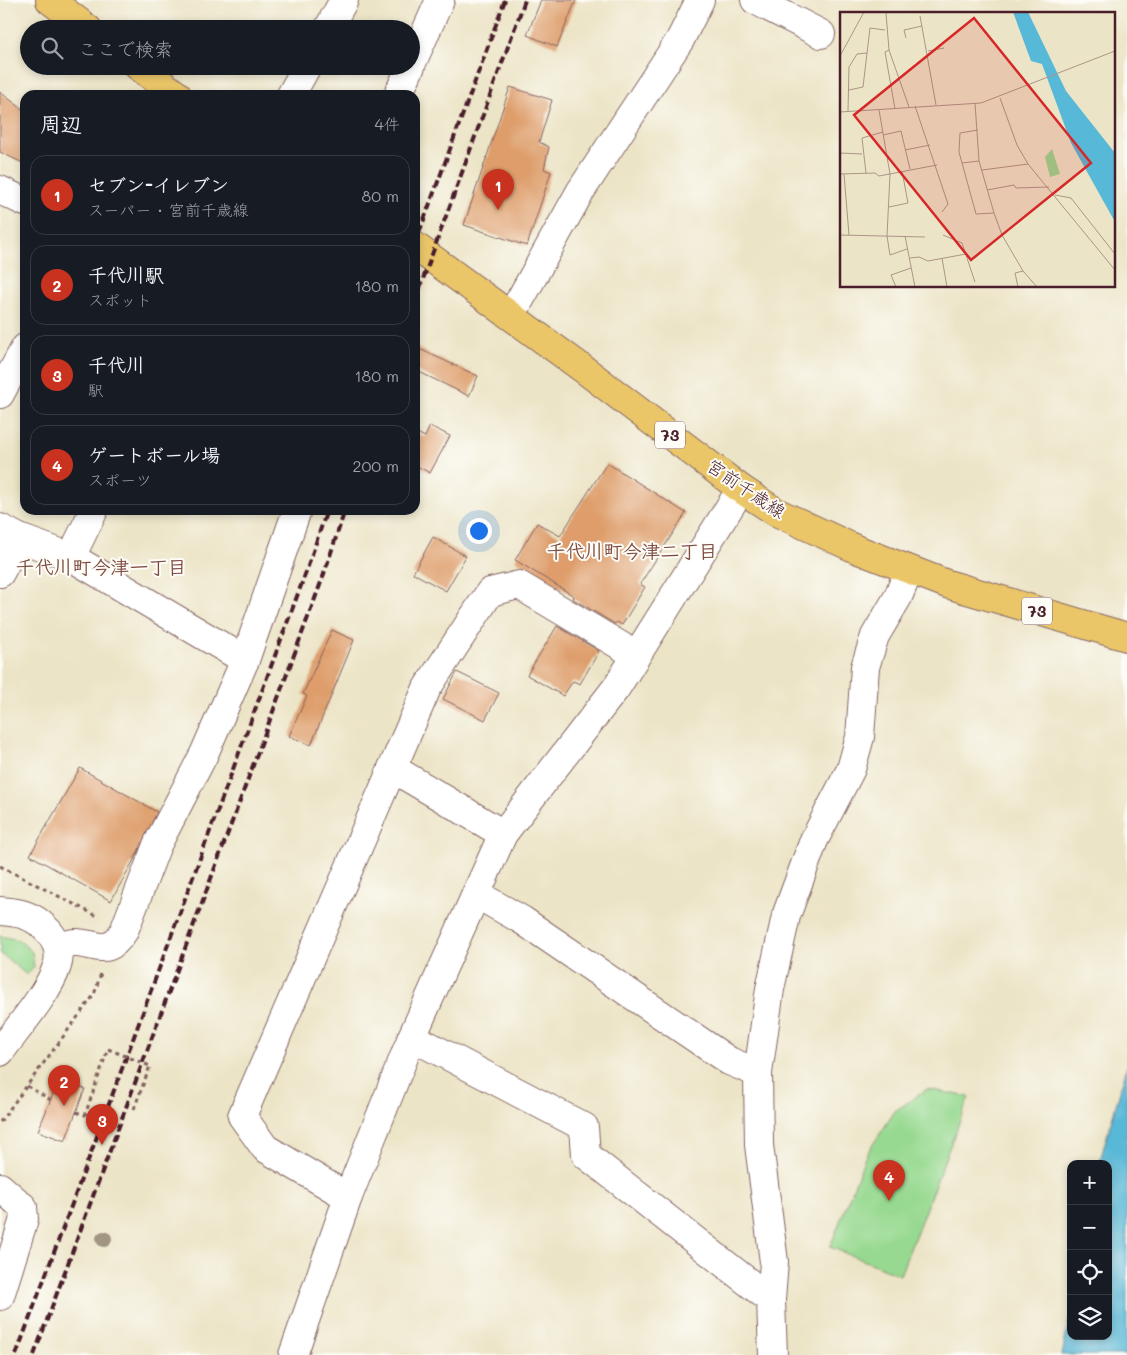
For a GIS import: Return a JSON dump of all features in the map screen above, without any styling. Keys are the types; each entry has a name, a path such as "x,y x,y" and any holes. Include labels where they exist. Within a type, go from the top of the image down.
{"main road":[{"path":"50,0 76,20"},
{"path":"148,75 164,90"},
{"name":"宮前千歳線","path":"420,250 741,489 776,512 909,570 947,584 1127,637"}],"street":[{"path":"333,20 344,0"},
{"path":"420,46 440,0"},
{"path":"511,316 580,192 680,40 700,0"},
{"path":"755,0 821,34"},
{"path":"294,90 302,75"},
{"path":"400,90 407,75"},
{"path":"0,190 20,200"},
{"path":"0,394 20,357"},
{"path":"293,1355 348,1196 412,1037 502,834 616,688 741,489"},
{"path":"71,557 92,515"},
{"path":"58,948 75,942 106,948 116,944 124,932 157,845 204,754 245,660 290,515"},
{"path":"0,573 10,533 71,557 245,660"},
{"path":"773,1355 771,1300 774,1262 759,1145 758,1073 770,989 786,916 814,840 851,769 860,737 865,667 875,636 898,597 909,570"},
{"path":"348,1196 266,1148 242,1116 427,688 490,592 519,585 636,655"},
{"path":"392,768 502,834"},
{"path":"476,894 522,920 729,1061 758,1073"},
{"path":"0,911 22,913 38,920 52,935 58,948 58,964 50,981 0,1052"},
{"path":"412,1037 584,1127 586,1155 771,1300"},
{"path":"0,1187 23,1207 24,1219 0,1296"}],"path":[{"path":"0,866 107,921"},
{"path":"0,1122 94,995 104,966"},
{"path":"76,1112 85,1115 108,1049 150,1066 134,1109"},
{"path":"27,1086 51,1100"}],"green space":[{"path":"0,936 19,940 32,952 34,967 27,975 0,953"},
{"path":"927,1089 969,1097 900,1275 830,1247 866,1155 895,1111"}],"water":[{"path":"1127,1066 1127,1355 1062,1355 1067,1330 1067,1340 1112,1340 1112,1160 1100,1160"}],"building":[{"path":"541,0 576,0 557,47 527,35"},
{"path":"510,87 552,100 539,142 549,147 544,169 551,172 527,246 464,225"},
{"path":"0,92 20,107 20,162 0,152"},
{"path":"420,349 478,376 469,396 420,372"},
{"path":"430,426 450,436 430,473 420,468 420,434 425,437"},
{"path":"607,463 686,513 640,584 645,587 622,625 617,622 615,624 573,599 574,596 515,560 537,523 560,536"},
{"path":"433,537 466,556 446,591 413,573"},
{"path":"557,626 599,651 580,684 573,681 563,696 527,675"},
{"path":"332,630 354,640 311,745 289,736 307,696 303,694"},
{"path":"457,672 499,693 485,720 443,699"},
{"path":"80,768 157,812 135,858 111,901 30,855"},
{"path":"59,1079 85,1089 65,1141 38,1131"}],"railway":[{"path":"420,230 505,0"},
{"path":"420,287 525,0"},
{"path":"16,1355 306,572 325,515"},
{"path":"34,1355 323,577 343,515"}],"place":[{"name":"セブン-イレブン","path":"498,210"},
{"name":"千代川駅","path":"64,1106"},
{"name":"千代川","path":"102,1145"},
{"name":"ゲートボール場","path":"889,1201"}],"district":[{"name":"千代川町今津二丁目","path":"632,551"},
{"name":"千代川町今津一丁目","path":"101,567"}]}
